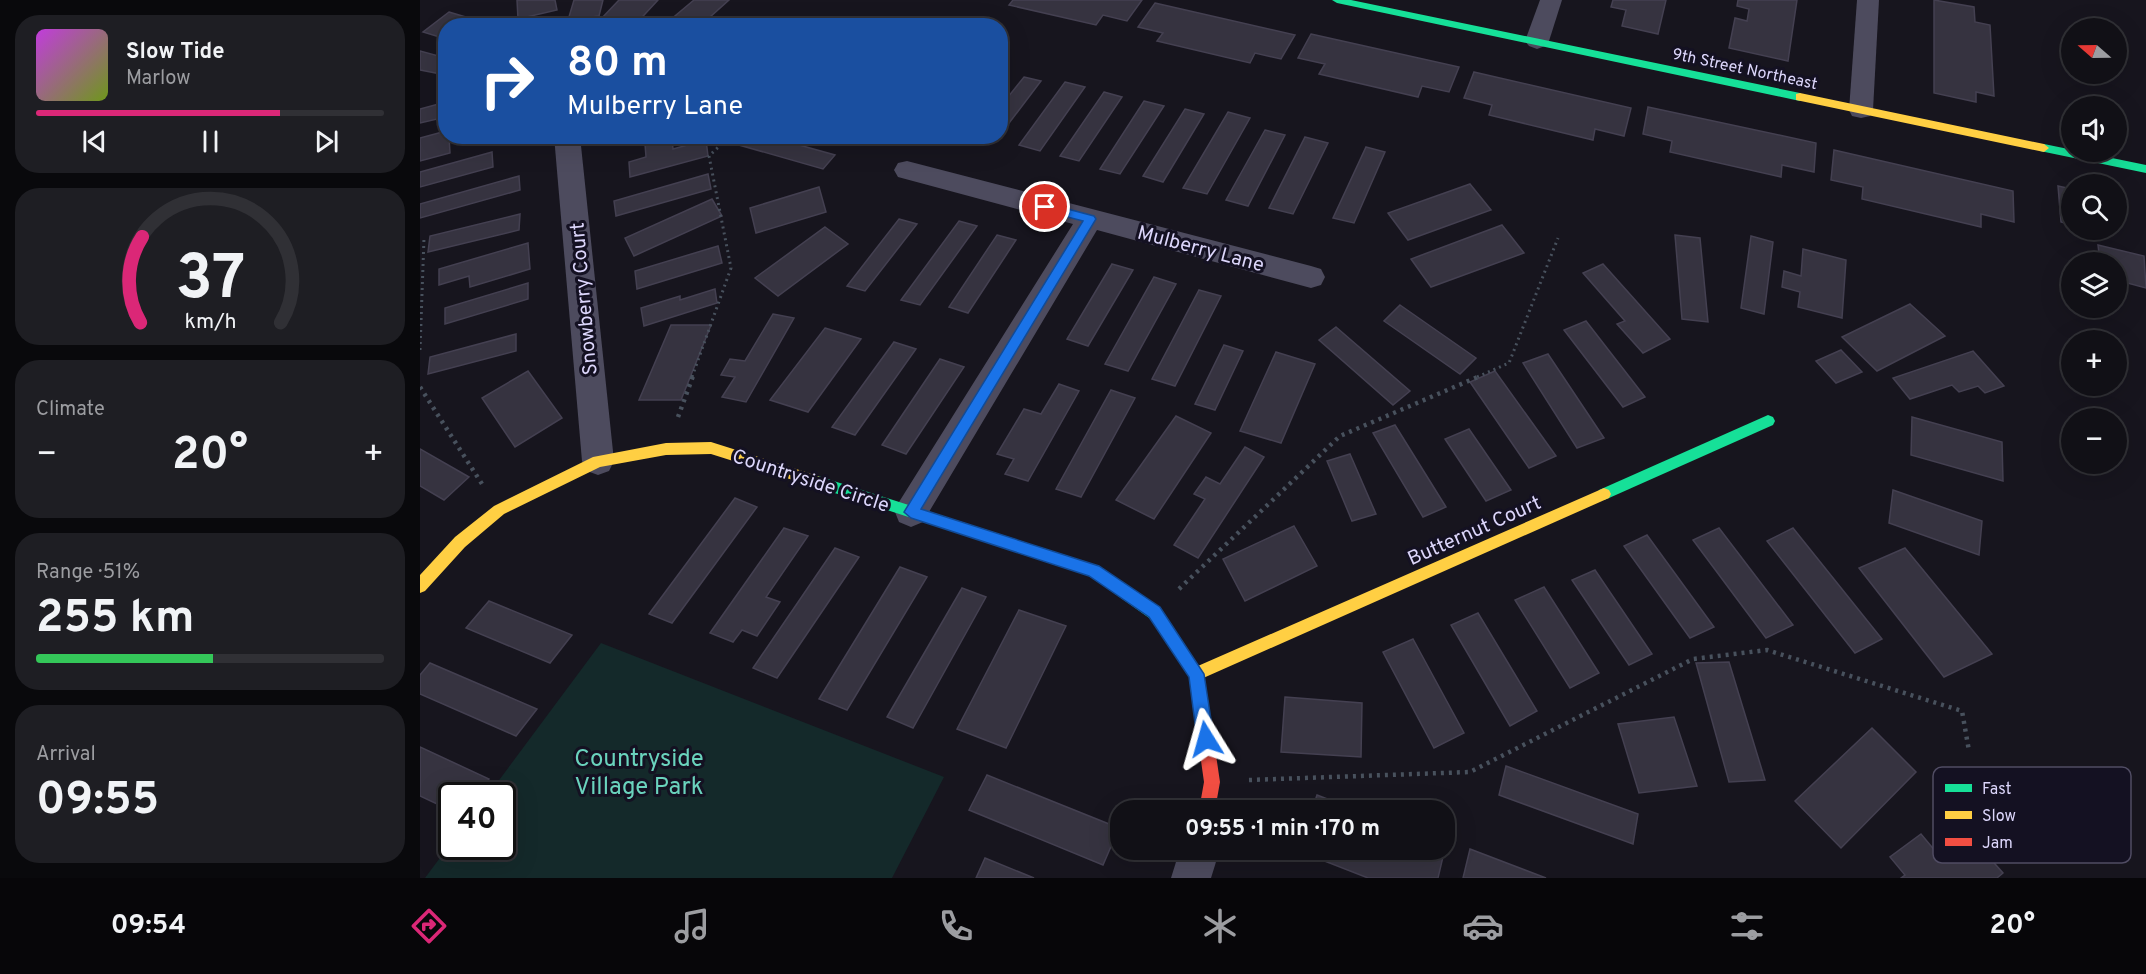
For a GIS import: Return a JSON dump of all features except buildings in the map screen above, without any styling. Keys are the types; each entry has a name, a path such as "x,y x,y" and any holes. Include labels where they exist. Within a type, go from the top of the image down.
{"street":[{"name":"9th Street Northeast","path":"1337,0 2146,169"},
{"path":"1537,41 1551,0"},
{"path":"1861,110 1868,0"},
{"name":"Snowberry Court","path":"568,144 598,461"},
{"name":"Mulberry Lane","path":"907,170 1311,277"},
{"path":"911,512 1090,219"},
{"name":"Butternut Court","path":"1196,674 1768,421"},
{"name":"Countryside Circle","path":"420,586 460,542 499,510 598,461 666,449 711,448 1094,571 1155,612 1196,674 1212,782 1209,800"},
{"path":"1191,878 1197,860"}],"path":[{"path":"666,449 730,268 709,156 722,144"},
{"path":"420,350 424,238"},
{"path":"1155,612 1340,436 1509,363 1558,238"},
{"path":"420,387 499,510"},
{"path":"1212,782 1470,772 1693,659 1767,650 1962,711 1969,751"}],"green space":[{"name":"Countryside Village Park","path":"601,643 944,777 892,878 425,878 438,860 516,860 516,782 498,782"}],"traffic: fast":[{"path":"1337,0 1800,97"},
{"path":"2044,148 2146,169"},
{"path":"1604,494 1768,421"},
{"path":"815,481 1094,571 1157,615"}],"traffic: slow":[{"path":"1800,97 2044,148"},
{"path":"420,586 460,542 499,510 598,461 666,449 711,448 815,481"},
{"path":"1196,674 1604,494"}],"traffic: jam":[{"path":"1157,615 1196,674 1212,782 1209,800"}],"route":[{"path":"1045,207 1090,219 911,512 1094,571 1155,612 1196,674 1206,739"}]}
